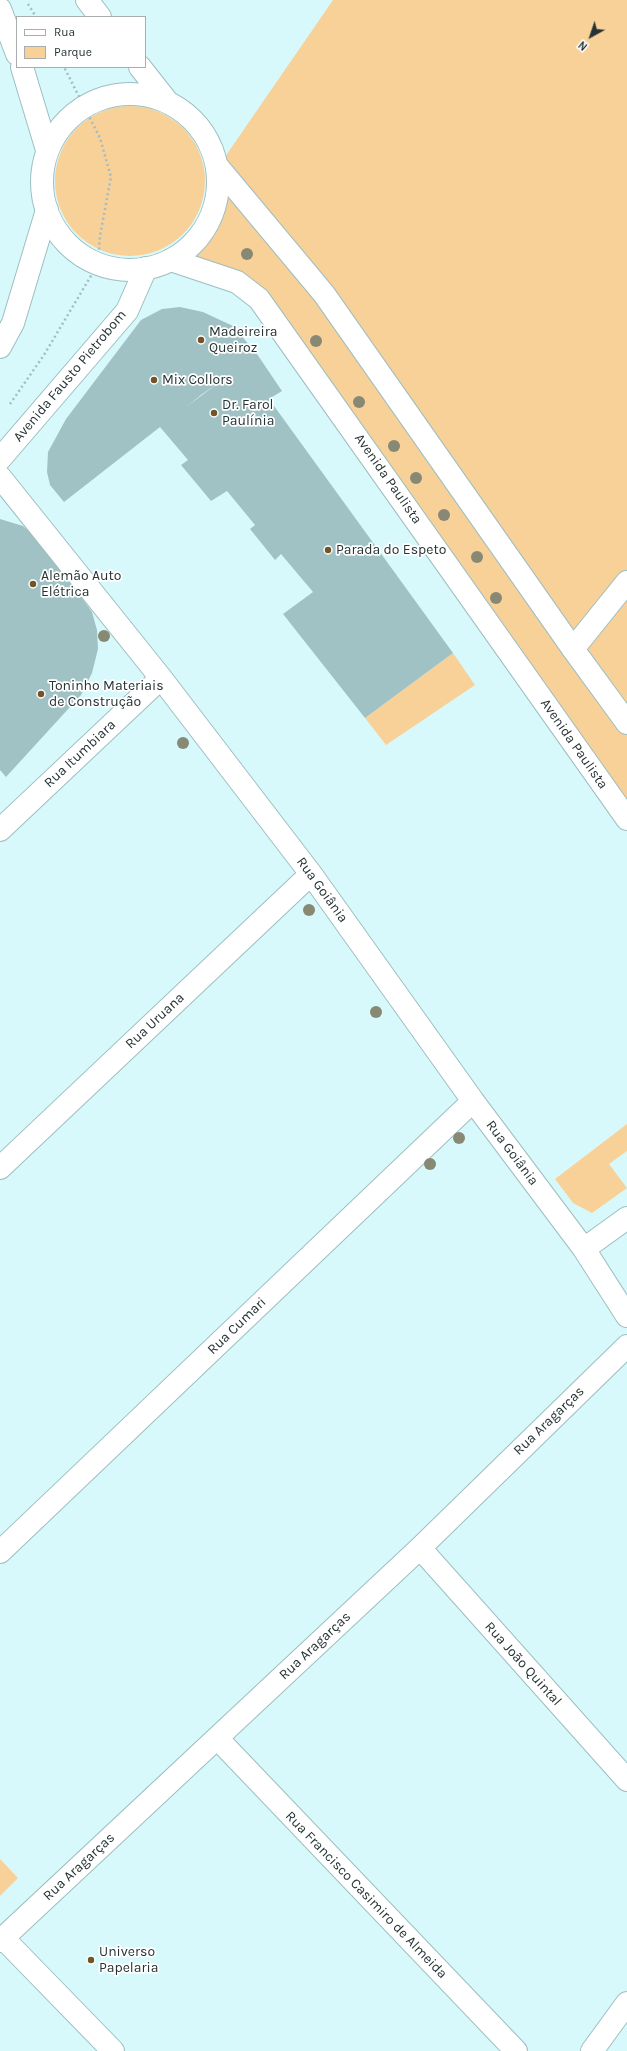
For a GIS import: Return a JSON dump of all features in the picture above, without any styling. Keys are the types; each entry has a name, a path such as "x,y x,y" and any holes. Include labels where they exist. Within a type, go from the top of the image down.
{"street":[{"path":"87,0 99,16"},
{"path":"0,9 16,51"},
{"path":"22,68 47,150"},
{"path":"141,68 166,100 200,127 218,167 324,294 573,649 627,723"},
{"path":"166,100 130,92 95,100 66,120 47,150 42,170 42,190 47,210 59,233 76,251 98,264 122,269 146,268 171,260 193,244 210,222 218,195 218,167"},
{"path":"0,347 13,323 47,210"},
{"name":"Avenida Paulista","path":"171,260 237,282 259,300 627,818"},
{"name":"Avenida Fausto Pietrobom","path":"0,459 127,311 146,268"},
{"name":"Rua Goiânia","path":"0,477 161,678 311,874 473,1101 584,1249 627,1316"},
{"path":"573,649 627,582"},
{"name":"Rua Itumbiara","path":"0,830 161,678"},
{"name":"Rua Uruana","path":"0,1168 311,874"},
{"name":"Rua Cumari","path":"0,1552 473,1101"},
{"path":"584,1249 627,1218"},
{"name":"Rua Aragarças","path":"2,1940 420,1548 627,1346"},
{"name":"Rua João Quintal","path":"420,1548 627,1780"},
{"name":"Rua Francisco Casimiro de Almeida","path":"217,1738 516,2051"},
{"path":"2,1940 113,2051"},
{"path":"592,2051 627,2002"}],"path":[{"path":"26,0 35,16"},
{"path":"9,406 44,355 98,264 100,236 111,176 100,138 64,68"}],"green space":[{"path":"333,0 627,0 627,819 259,299 171,260 193,244 210,222 218,195 218,167"},
{"path":"130,106 159,112 183,128 199,152 205,181 199,210 183,234 159,250 130,256 101,250 77,234 61,210 55,181 61,152 77,128 101,112"},
{"path":"453,653 475,685 386,745 365,718"},
{"path":"627,1124 627,1151 609,1164 627,1188 592,1213 573,1203 555,1179"},
{"path":"0,1859 18,1878 0,1896"}],"building":[{"path":"180,307 203,312 233,326 257,354 282,391 269,399 453,653 365,718 283,614 313,592 281,554 275,560 250,529 255,525 227,491 211,501 181,465 188,460 160,427 64,502 50,485 47,472 48,452 66,419 141,320 162,309","holes":["221,381 186,407 201,395"]},
{"path":"0,519 23,526 35,537 65,575 92,612 97,630 98,649 92,673 81,695 6,777 0,770"}],"place":[{"name":"Madeireira Queiroz","path":"201,340"},
{"name":"Mix Collors","path":"154,380"},
{"name":"Dr. Farol Paulínia","path":"214,413"},
{"name":"Parada do Espeto","path":"328,550"},
{"name":"Alemão Auto Elétrica","path":"33,584"},
{"name":"Toninho Materiais de Construção","path":"41,694"},
{"name":"Universo Papelaria","path":"91,1960"}]}
